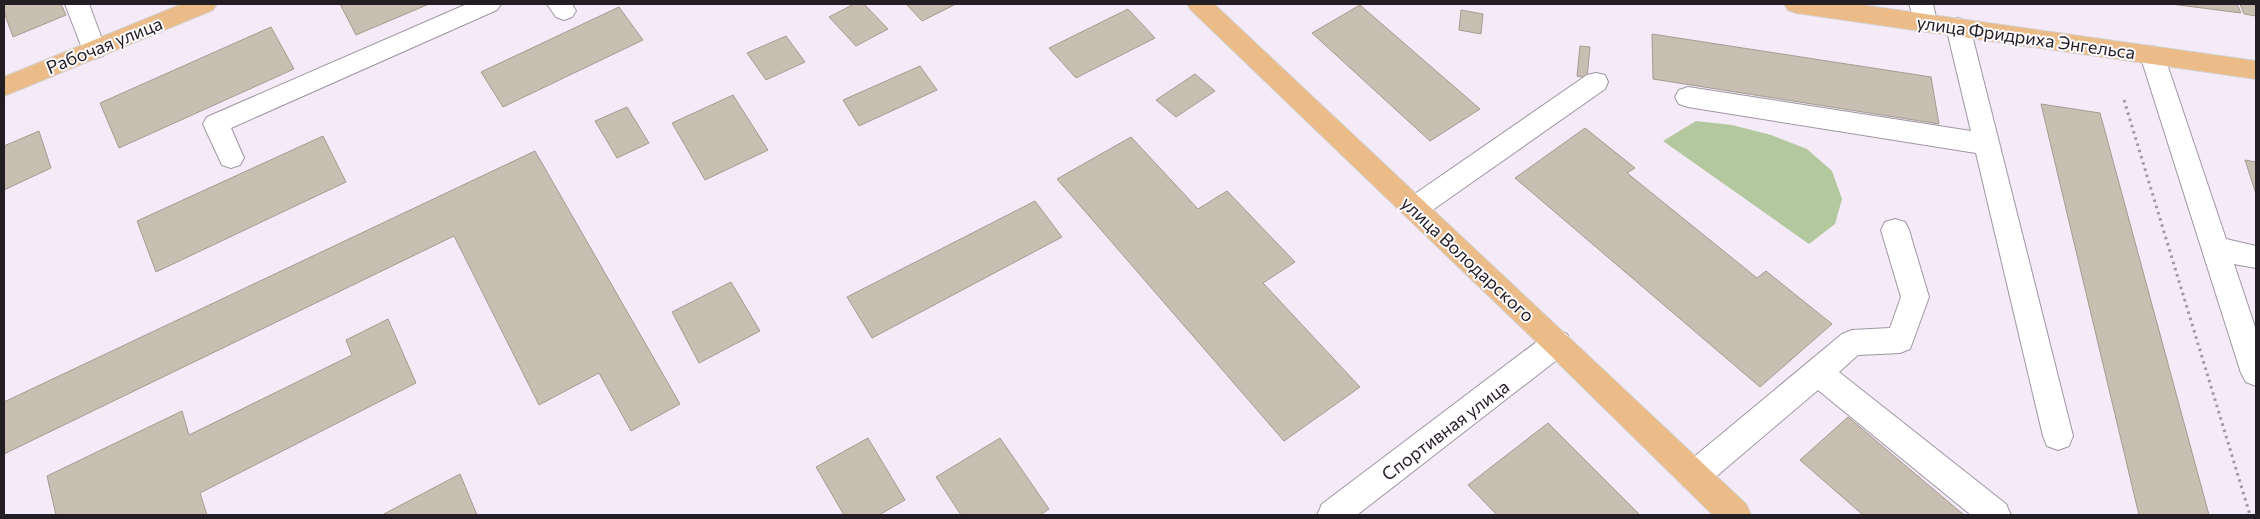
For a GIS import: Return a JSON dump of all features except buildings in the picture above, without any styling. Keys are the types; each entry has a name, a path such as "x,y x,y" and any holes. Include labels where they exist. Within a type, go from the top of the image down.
{"main road":[{"name":"Рабочая улица","path":"4,87 205,4"},
{"name":"улица Володарского","path":"1199,4 1557,343 1735,515"},
{"name":"улица Фридриха Энгельса","path":"1796,4 1923,13 1958,27 2256,70"}],"street":[{"path":"77,4 94,50"},
{"path":"231,158 216,124 489,4"},
{"path":"1958,27 2058,436"},
{"path":"2152,55 2256,373"},
{"path":"1415,208 1596,82"},
{"path":"1688,97 1986,144"},
{"path":"1694,476 1852,343 1900,340 1915,297 1895,230"},
{"path":"2215,248 2256,257"},
{"name":"Спортивная улица","path":"1333,515 1557,343"},
{"path":"1818,372 1995,515"}],"path":[{"path":"2124,100 2250,515"}],"green space":[{"path":"1696,121 1732,125 1771,135 1807,149 1832,171 1842,199 1835,224 1809,244 1663,141"}]}
